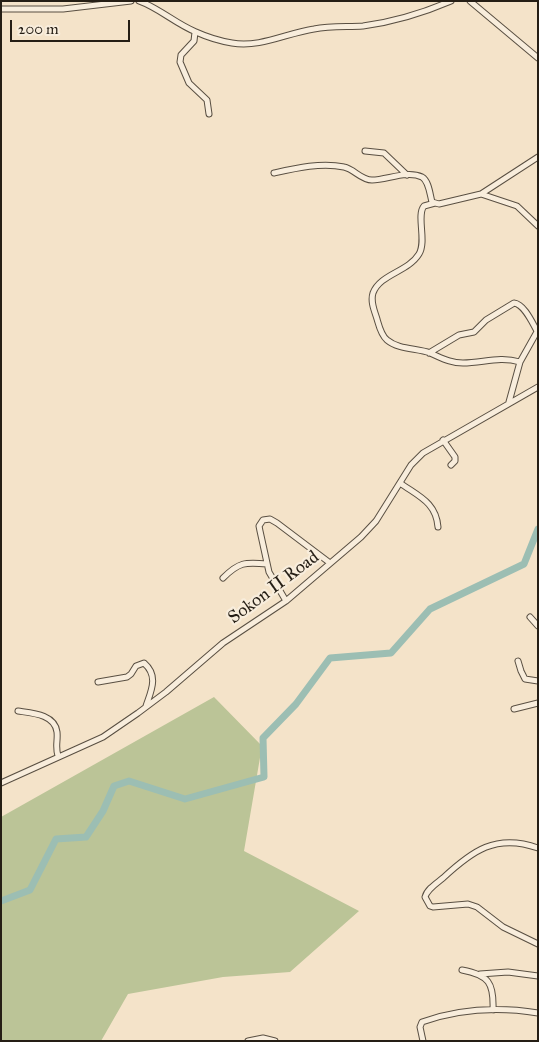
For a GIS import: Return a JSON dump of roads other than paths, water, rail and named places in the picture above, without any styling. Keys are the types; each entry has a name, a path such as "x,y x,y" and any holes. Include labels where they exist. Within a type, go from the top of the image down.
{"street":[{"path":"1,9 63,9 131,1"},
{"path":"139,1 195,32 226,42 246,44 316,28 339,28 382,22 420,13 451,1"},
{"path":"470,1 538,58"},
{"path":"195,32 194,41 181,55 180,62 189,83 206,100 209,114"},
{"path":"365,151 384,153 406,175"},
{"path":"520,362 496,359 458,363 443,360 429,353 396,345 385,338 381,332 372,299 373,292 381,282 404,268 418,256 422,240 421,210 424,206 461,200 481,194 538,157"},
{"path":"274,173 302,168 337,166 349,168 369,180 406,175 424,178 432,202 436,203"},
{"path":"481,194 517,206 538,226"},
{"path":"429,353 459,335 474,332 486,320 514,303 521,306 537,330 520,362 509,402"},
{"name":"Sokon II Road","path":"1,783 103,736 146,707 219,646 286,601 361,537 376,521 416,459 427,449 538,387"},
{"path":"443,440 454,457 455,461 451,465"},
{"path":"400,483 430,504 435,512 438,527"},
{"path":"286,601 272,579 267,564 259,526 261,522 266,518 277,523 330,563"},
{"path":"223,578 240,564 251,562 267,564"},
{"path":"530,617 538,626"},
{"path":"518,661 525,679 538,681"},
{"path":"98,682 127,677 136,666 144,663 154,678 146,707"},
{"path":"514,709 538,703"},
{"path":"18,711 45,716 54,723 57,731 56,744 58,756"},
{"path":"538,848 516,842 488,846 478,850 462,860 426,893 425,897 430,906 433,907 468,904 477,907 503,927 538,944"},
{"path":"462,970 480,974 508,972 538,976"},
{"path":"480,974 488,980 493,993 493,1010"},
{"path":"423,1041 420,1024 422,1022 452,1013 493,1010 538,1013"},
{"path":"248,1041 263,1038 275,1041"}],"waterway":[{"path":"1,901 30,890 56,839 86,837 103,811 114,786 129,781 185,799 264,777 263,738 296,704 330,658 391,653 430,609 524,564 538,529"}]}
